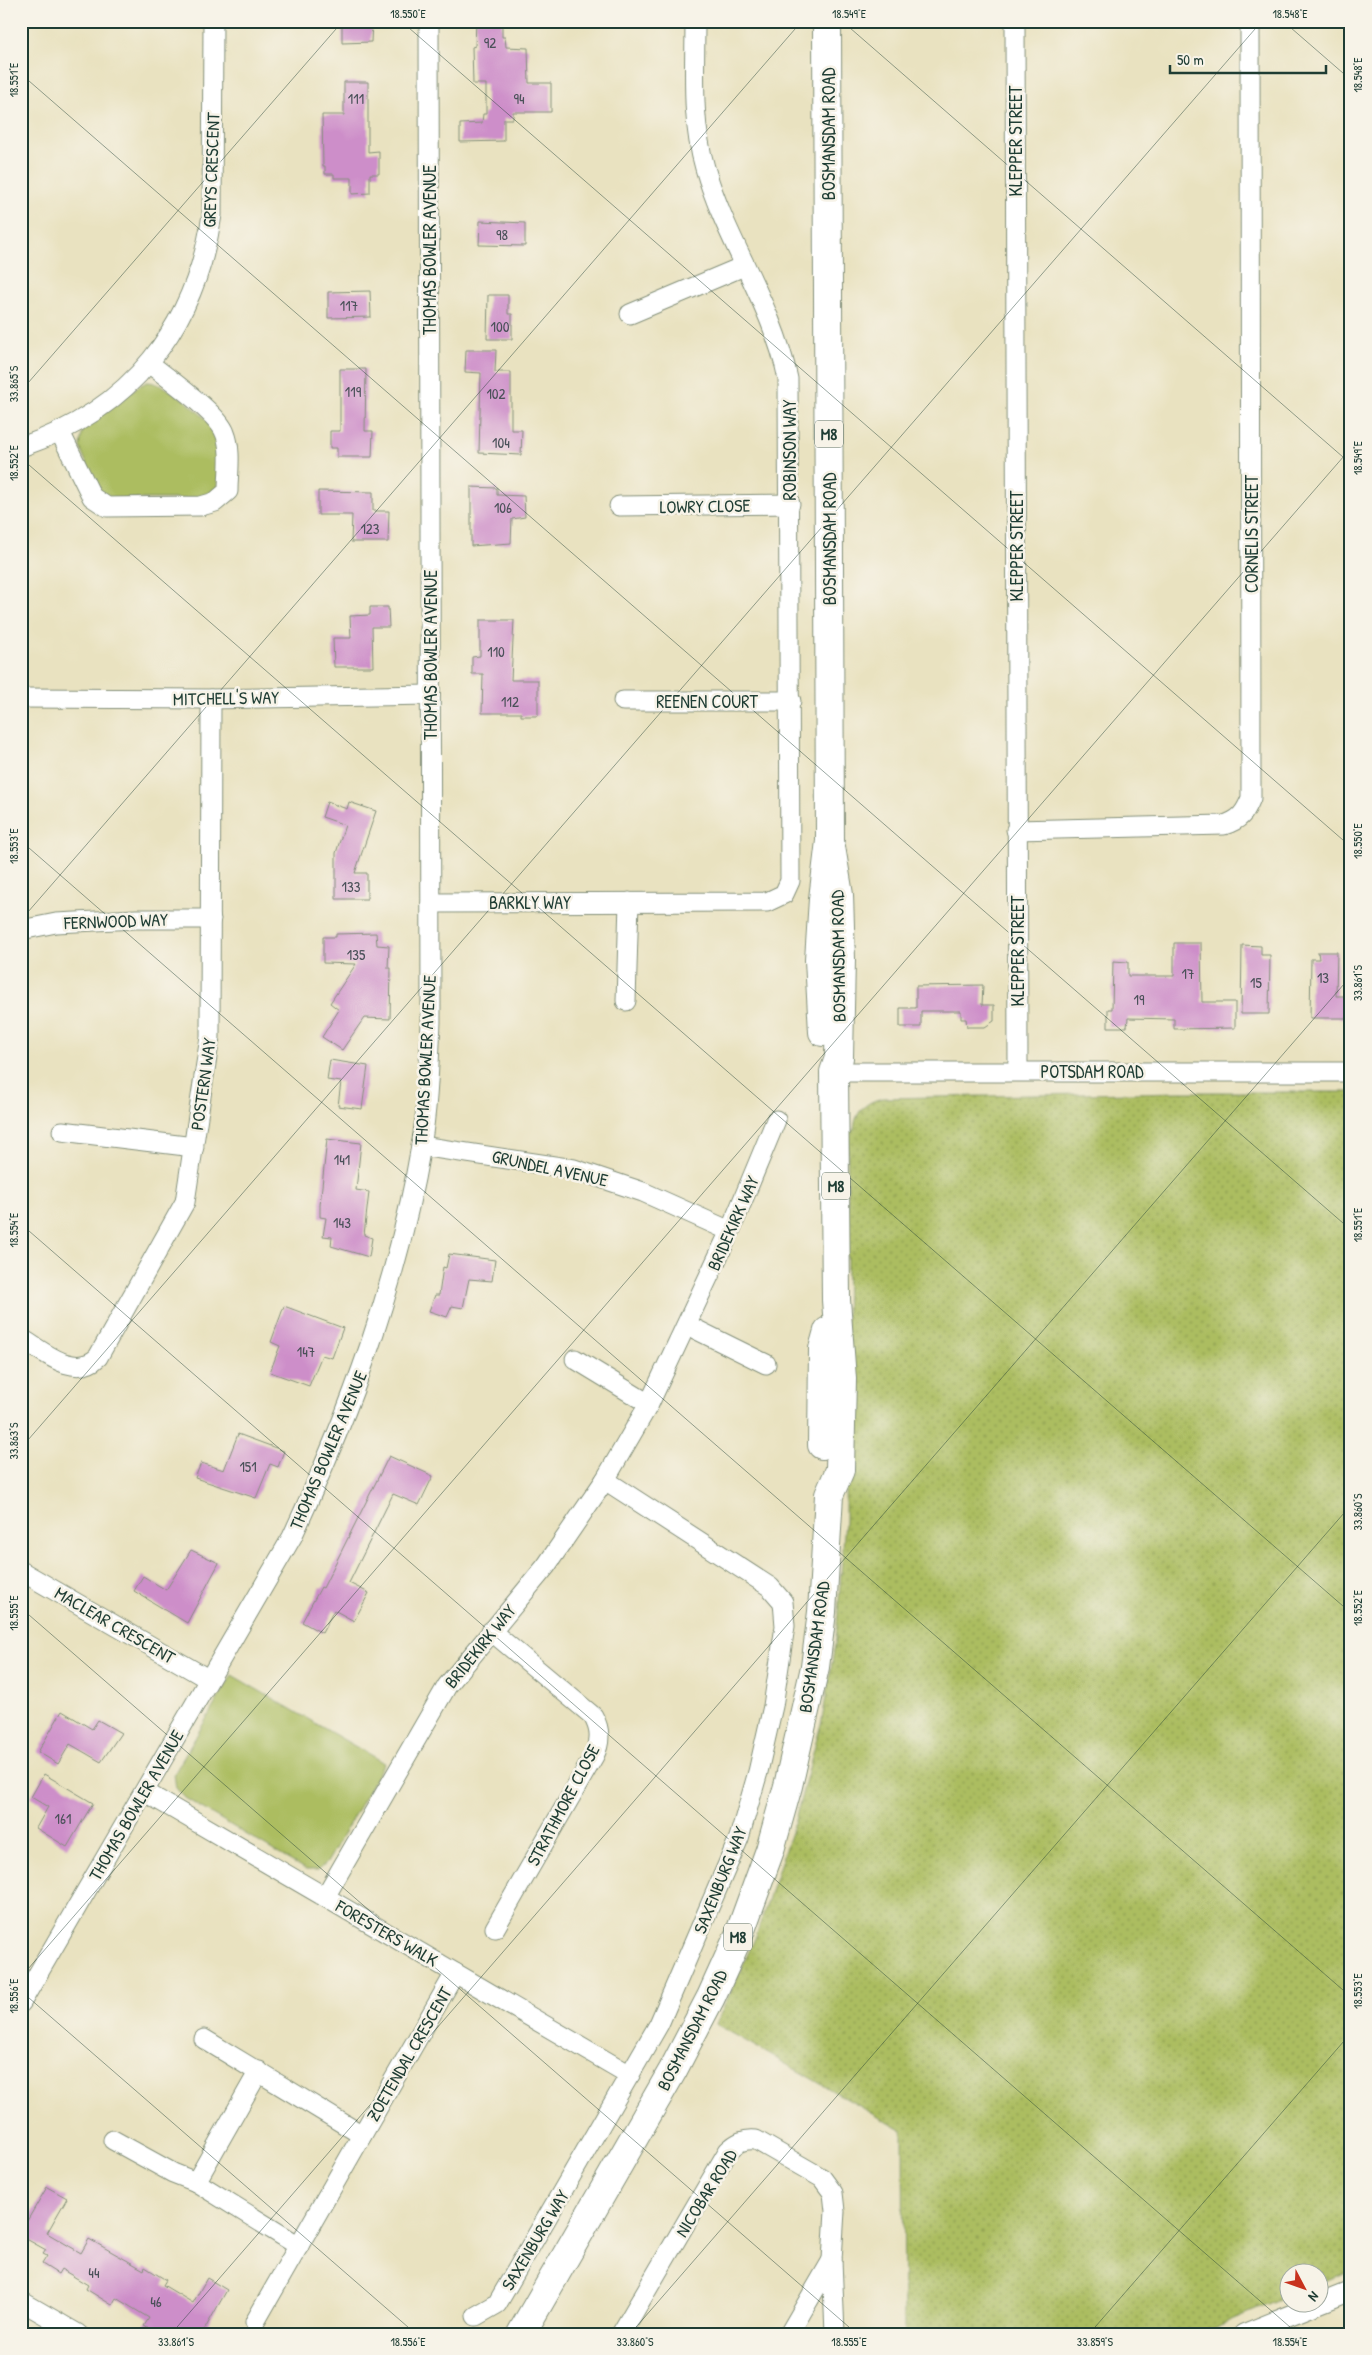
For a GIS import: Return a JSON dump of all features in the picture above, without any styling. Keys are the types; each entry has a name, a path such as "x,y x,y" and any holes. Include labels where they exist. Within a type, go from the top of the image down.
{"main road":[{"name":"BOSMANSDAM ROAD","path":"520,2334 673,2070 711,1997 739,1935 770,1850 815,1667 822,1612 830,1495 840,1470 842,1379 836,1300 834,1072 824,1048 819,960 823,899 830,841 828,23"}],"street":[{"name":"GREYS CRESCENT","path":"21,447 60,432 108,402 149,363 166,342 192,294 208,242 212,215 213,21"},
{"name":"THOMAS BOWLER AVENUE","path":"21,2003 292,1537 353,1396 390,1282 421,1146 431,1022 429,21"},
{"name":"ROBINSON WAY","path":"695,21 695,114 706,170 744,266 776,334 788,380 791,874 784,894"},
{"name":"KLEPPER STREET","path":"1015,21 1018,1071"},
{"name":"CORNELIS STREET","path":"1016,830 1224,825 1236,821 1246,812 1251,798 1250,21"},
{"path":"630,314 744,266"},
{"path":"60,432 92,497 108,507 201,506 215,502 228,491 228,449 225,433 215,418 149,363"},
{"name":"LOWRY CLOSE","path":"619,506 790,504"},
{"name":"MITCHELL'S WAY","path":"21,698 211,699 430,695"},
{"name":"POSTERN WAY","path":"21,1338 67,1364 78,1368 90,1365 98,1357 185,1202 210,1037 211,699"},
{"name":"REENEN COURT","path":"623,701 790,701"},
{"name":"BARKLY WAY","path":"431,902 767,902 784,894"},
{"path":"626,1001 629,902"},
{"name":"FERNWOOD WAY","path":"21,930 56,923 136,919 211,919"},
{"name":"POTSDAM ROAD","path":"834,1072 1351,1072"},
{"name":"BRIDEKIRK WAY","path":"325,1897 447,1686 546,1566 605,1480 650,1404 730,1231 776,1120"},
{"path":"62,1131 194,1147"},
{"name":"GRUNDEL AVENUE","path":"421,1146 574,1169 643,1192 730,1231"},
{"path":"687,1325 766,1364"},
{"path":"575,1359 650,1404"},
{"name":"SAXENBURG WAY","path":"476,2316 497,2304 658,2024 739,1838 774,1706 784,1626 783,1602 770,1587 605,1480"},
{"name":"MACLEAR CRESCENT","path":"21,1570 208,1679"},
{"name":"STRATHMORE CLOSE","path":"491,1631 593,1716 600,1736 594,1756 495,1928"},
{"name":"FORESTERS WALK","path":"145,1792 630,2075"},
{"name":"ZOETENDAL CRESCENT","path":"256,2322 455,1973"},
{"name":"ZOETENDAL CRESCENT","path":"204,2039 362,2135"},
{"path":"196,2182 259,2071"},
{"path":"112,2140 196,2182 299,2246"},
{"name":"NICOBAR ROAD","path":"621,2334 723,2159 728,2151 742,2140 756,2140 828,2184 835,2201 832,2260 835,2334"},
{"path":"788,2334 832,2260"},
{"path":"1243,2334 1351,2291"},
{"path":"21,2301 78,2334"}],"green space":[{"path":"147,382 155,383 177,395 199,413 216,432 220,451 218,487 216,492 207,499 110,499 98,492 80,447 82,433 86,427 137,387"},
{"path":"1180,1092 1351,1092 1351,2271 1330,2280 1330,2262 1280,2262 1280,2300 1199,2334 904,2334 903,2131 716,2024 756,1936 795,1820 822,1720 836,1639 845,1521 848,1131 854,1130 856,1118 866,1105 883,1098"},
{"path":"232,1675 384,1763 328,1861 318,1870 306,1870 185,1798 176,1788 174,1774"}],"building":[{"path":"342,21 372,21 371,42 342,43"},
{"path":"476,21 502,21 502,37 505,37 506,47 528,48 529,83 551,83 551,112 513,112 513,119 504,119 504,141 460,142 460,124 482,123 483,114 486,114 486,84 473,84 472,47 475,46"},
{"path":"344,82 368,82 368,152 379,151 379,174 370,174 370,193 352,194 352,178 334,178 334,174 325,174 325,166 323,166 322,115 344,115"},
{"path":"480,221 525,223 525,246 479,245"},
{"path":"370,291 371,317 328,318 328,292"},
{"path":"488,295 508,295 508,314 512,314 512,339 487,339"},
{"path":"466,350 496,350 495,372 511,372 511,430 522,430 521,455 479,453 481,373 465,372"},
{"path":"340,369 366,369 365,431 373,431 372,457 337,457 337,448 330,448 330,431 340,431"},
{"path":"471,487 497,488 497,495 524,496 525,517 512,519 511,543 471,546"},
{"path":"318,491 373,492 373,511 389,511 388,542 351,542 352,515 318,515"},
{"path":"370,607 388,607 389,627 372,627 373,667 334,667 333,638 351,638 350,616 370,615"},
{"path":"480,620 514,620 511,680 538,680 538,716 521,716 521,713 482,713 483,674 472,674 472,657 480,656"},
{"path":"327,802 347,809 349,802 376,811 355,873 367,873 367,899 336,899 336,853 345,825 322,817"},
{"path":"376,933 377,945 389,946 388,968 391,968 390,1019 364,1018 342,1050 322,1037 339,1010 330,1003 356,964 323,963 323,937 336,937 336,934"},
{"path":"1174,943 1201,943 1202,1002 1235,1002 1235,1028 1174,1029 1174,1019 1128,1018 1127,1027 1108,1027 1108,1009 1112,1009 1113,961 1128,962 1128,976 1174,976"},
{"path":"1242,945 1261,946 1261,955 1270,955 1269,1014 1241,1014"},
{"path":"1318,952 1337,952 1336,996 1351,996 1351,1018 1310,1018 1311,959 1319,959"},
{"path":"983,985 982,1005 994,1005 994,1021 985,1027 967,1027 966,1019 961,1019 961,1011 921,1011 921,1027 900,1027 900,1008 916,1008 916,986"},
{"path":"330,1060 368,1066 362,1109 338,1106 341,1082 327,1080"},
{"path":"327,1139 361,1143 356,1190 369,1192 364,1235 372,1238 369,1257 331,1246 332,1237 323,1236 326,1218 320,1217 320,1205"},
{"path":"449,1254 495,1260 492,1281 469,1279 463,1308 452,1306 447,1317 429,1311 435,1295 439,1295 443,1267 446,1268"},
{"path":"284,1306 343,1328 332,1358 322,1355 309,1386 270,1372 280,1346 271,1342"},
{"path":"238,1434 284,1451 278,1467 270,1464 256,1498 195,1478 201,1463 224,1470"},
{"path":"389,1456 433,1476 419,1505 393,1494 349,1583 369,1593 354,1621 334,1610 322,1633 302,1622 321,1587 323,1588"},
{"path":"191,1550 219,1563 187,1623 134,1591 143,1576 166,1590"},
{"path":"62,1711 92,1729 98,1720 121,1733 101,1762 70,1744 58,1764 38,1752"},
{"path":"44,1774 93,1803 67,1847 36,1828 48,1807 31,1797"},
{"path":"47,2187 67,2198 47,2233 81,2253 89,2239 144,2270 145,2267 166,2280 163,2285 193,2303 207,2278 227,2290 202,2334 158,2334 144,2326 149,2318 116,2298 112,2305 86,2289 88,2285 61,2269 58,2274 42,2264 47,2256 43,2254 46,2250 21,2236 21,2218 27,2221"}]}
